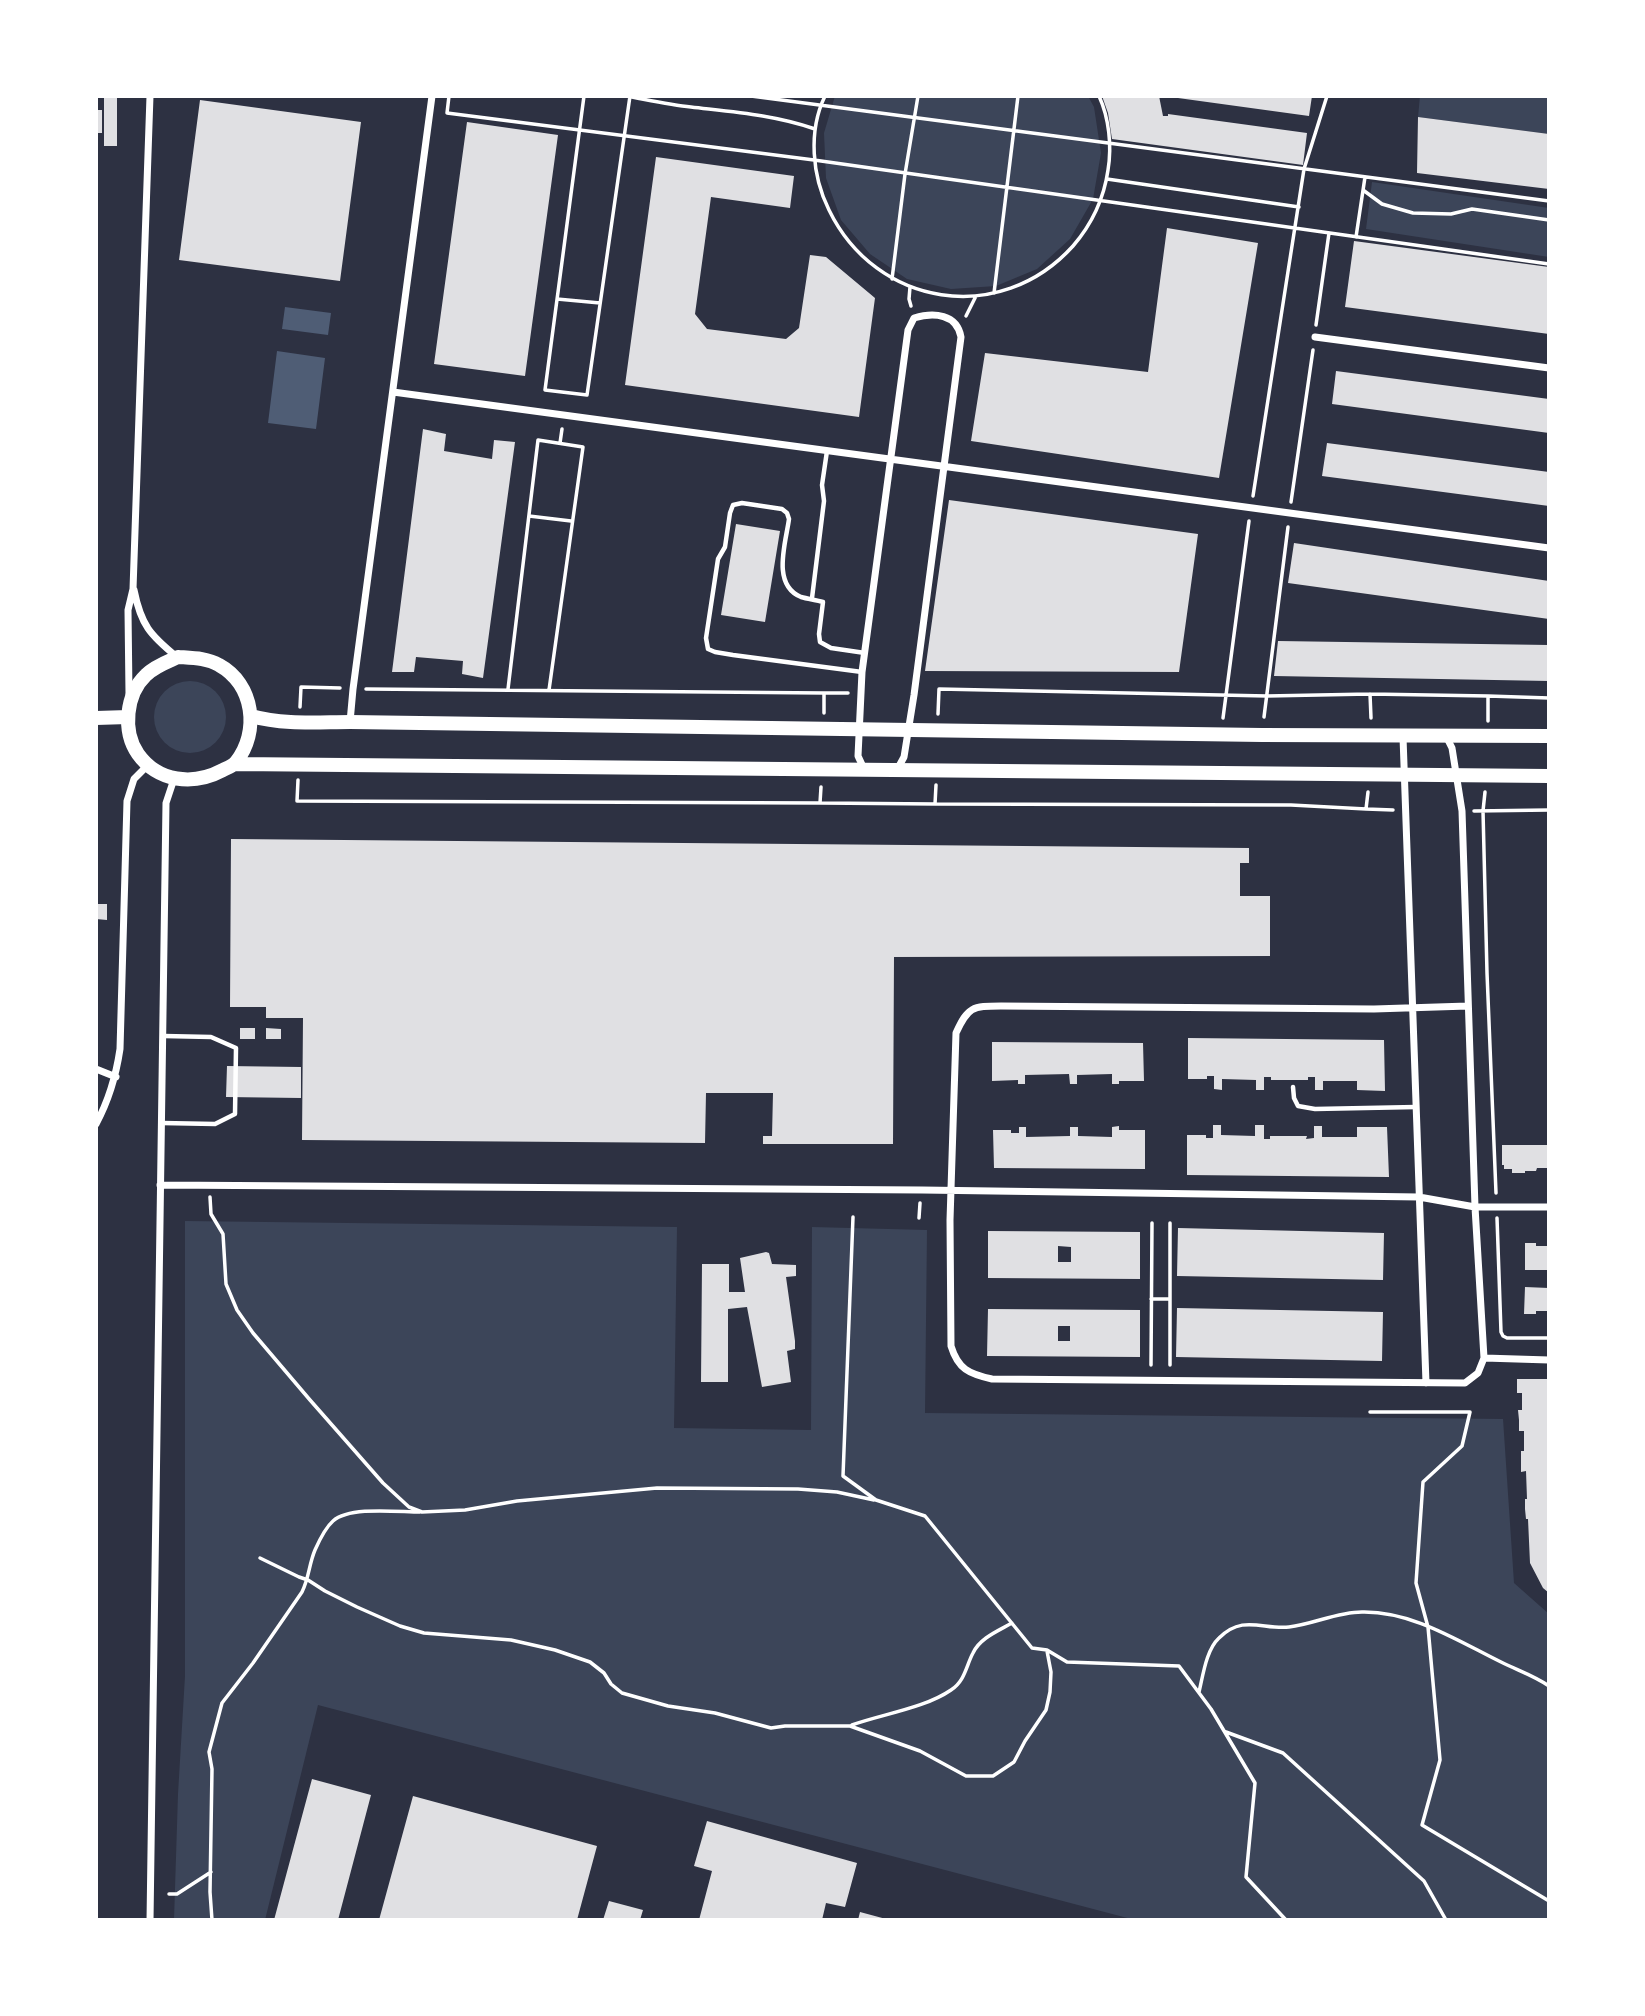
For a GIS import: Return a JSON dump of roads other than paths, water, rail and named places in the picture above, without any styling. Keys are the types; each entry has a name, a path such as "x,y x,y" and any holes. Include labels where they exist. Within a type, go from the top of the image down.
{"main road":[{"path":"236,764 249,737 251,716 247,696 236,678 219,665 200,658 178,657 159,665 146,675 136,688 129,709 130,736 137,752 160,774 192,781 210,777 236,764 1549,776"},
{"path":"96,718 129,709"},
{"path":"251,716 300,723 1404,737 1549,736"}],"street":[{"path":"129,709 128,610 133,589 150,96"},
{"path":"350,722 432,96"},
{"path":"864,769 858,756 862,672 908,330 914,318 926,315 950,318 959,327 961,337 914,695 904,757 898,768"},
{"path":"1314,337 1549,368"},
{"path":"393,392 1549,548"},
{"path":"133,589 144,624 157,640 178,657"},
{"path":"1446,736 1452,748 1462,811 1475,1207 1484,1358 1478,1373 1465,1383 992,1379 974,1376 955,1358 951,1346 950,1220 956,1033 964,1014 979,1006 1468,1006"},
{"path":"1404,737 1426,1383"},
{"path":"96,1124 116,1077 120,1049 127,801 134,779 148,765"},
{"path":"150,1920 166,803 174,779"},
{"path":"96,1069 116,1077"},
{"path":"160,1185 951,1191 1419,1198 1475,1207 1549,1208"},
{"path":"1484,1358 1549,1360"}],"lane":[{"path":"812,598 827,451"},
{"path":"862,672 733,655 708,649 705,638 718,559 725,547 733,505 742,503 782,509 788,513 782,573 785,582 800,597 823,602 818,634 820,642 831,648 866,653"},
{"path":"161,1123 215,1124 235,1114 236,1048 211,1037 164,1036"},
{"path":"1293,1087 1298,1106 1315,1109 1416,1107"}]}
